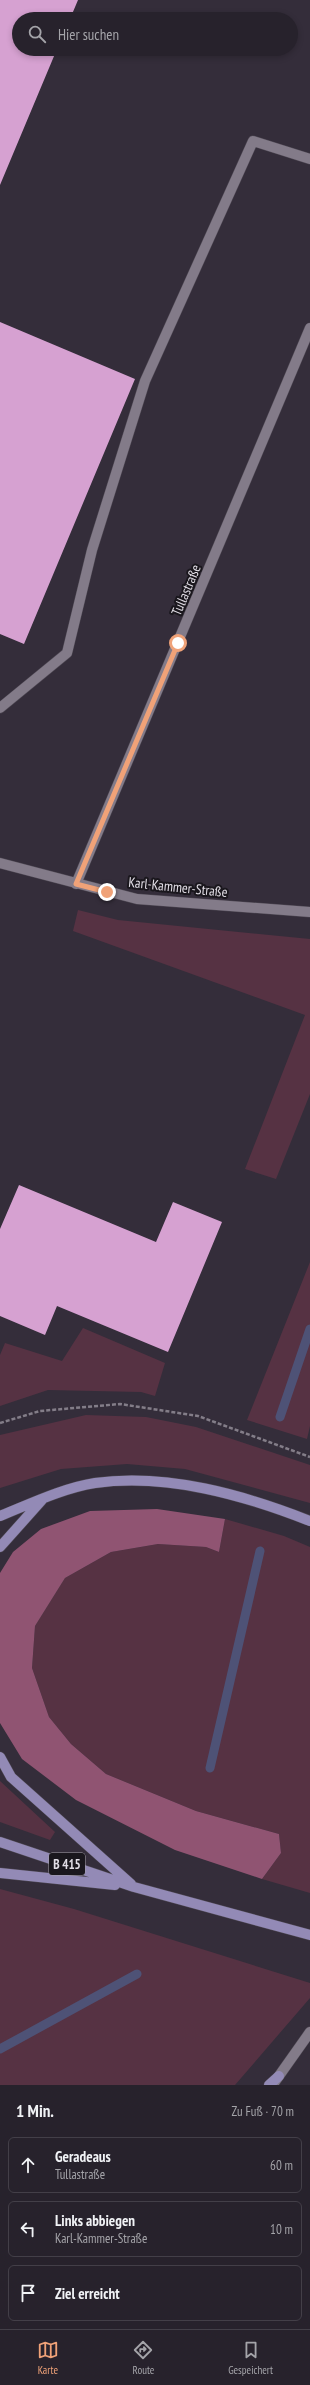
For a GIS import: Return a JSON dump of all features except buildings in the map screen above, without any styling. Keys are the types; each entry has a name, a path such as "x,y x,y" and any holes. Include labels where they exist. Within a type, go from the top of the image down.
{"main road":[{"path":"0,1516 43,1498 95,1484 136,1481 191,1486 268,1504 310,1521"},
{"path":"0,1547 43,1498"},
{"path":"0,1757 11,1777 134,1887"},
{"name":"B 415","path":"0,1842 134,1887 310,1935"},
{"path":"0,1873 134,1887"},
{"path":"269,2085 280,2076"}],"street":[{"path":"0,708 67,653 92,550 145,380 252,141 310,159"},
{"name":"Tullastraße","path":"76,884 310,328"},
{"name":"Karl-Kammer-Straße","path":"0,863 137,899 310,912"},
{"path":"273,2085 310,2032"}],"path":[{"path":"0,1423 40,1411 120,1404 198,1416 310,1457"}],"shaded area":[{"path":"78,910 118,920 310,939 310,1094 276,1179 245,1169 305,1015 73,931"},
{"path":"310,1262 310,1426 307,1439 247,1420"},
{"path":"83,1328 165,1363 155,1396 141,1392 48,1390 0,1406 0,1355 5,1343 62,1361"},
{"path":"86,1415 146,1417 196,1427 310,1465 310,1503 185,1469 127,1464 61,1469 0,1488 0,1435"},
{"path":"157,1509 225,1519 219,1552 206,1547 158,1544 111,1552 65,1578 35,1626 32,1668 49,1717 71,1744 106,1774 196,1811 279,1834 281,1853 262,1879 175,1850 76,1800 22,1759 0,1723 0,1573 13,1552 41,1529 90,1511"},
{"path":"225,1519 284,1536 310,1547 310,1893 262,1879 281,1853 279,1834 196,1811 106,1774 71,1744 49,1717 32,1668 35,1626 65,1578 111,1552 158,1544 206,1547 219,1552"},
{"path":"0,1781 55,1832 50,1840 0,1822"},
{"path":"0,1889 74,1909 310,1983 310,1998 235,2085 0,2085"}],"waterway":[{"path":"280,1417 310,1329"},
{"path":"210,1768 260,1551"},
{"path":"0,2049 137,1974"}],"route":[{"path":"107,892 76,884 178,643"}]}
